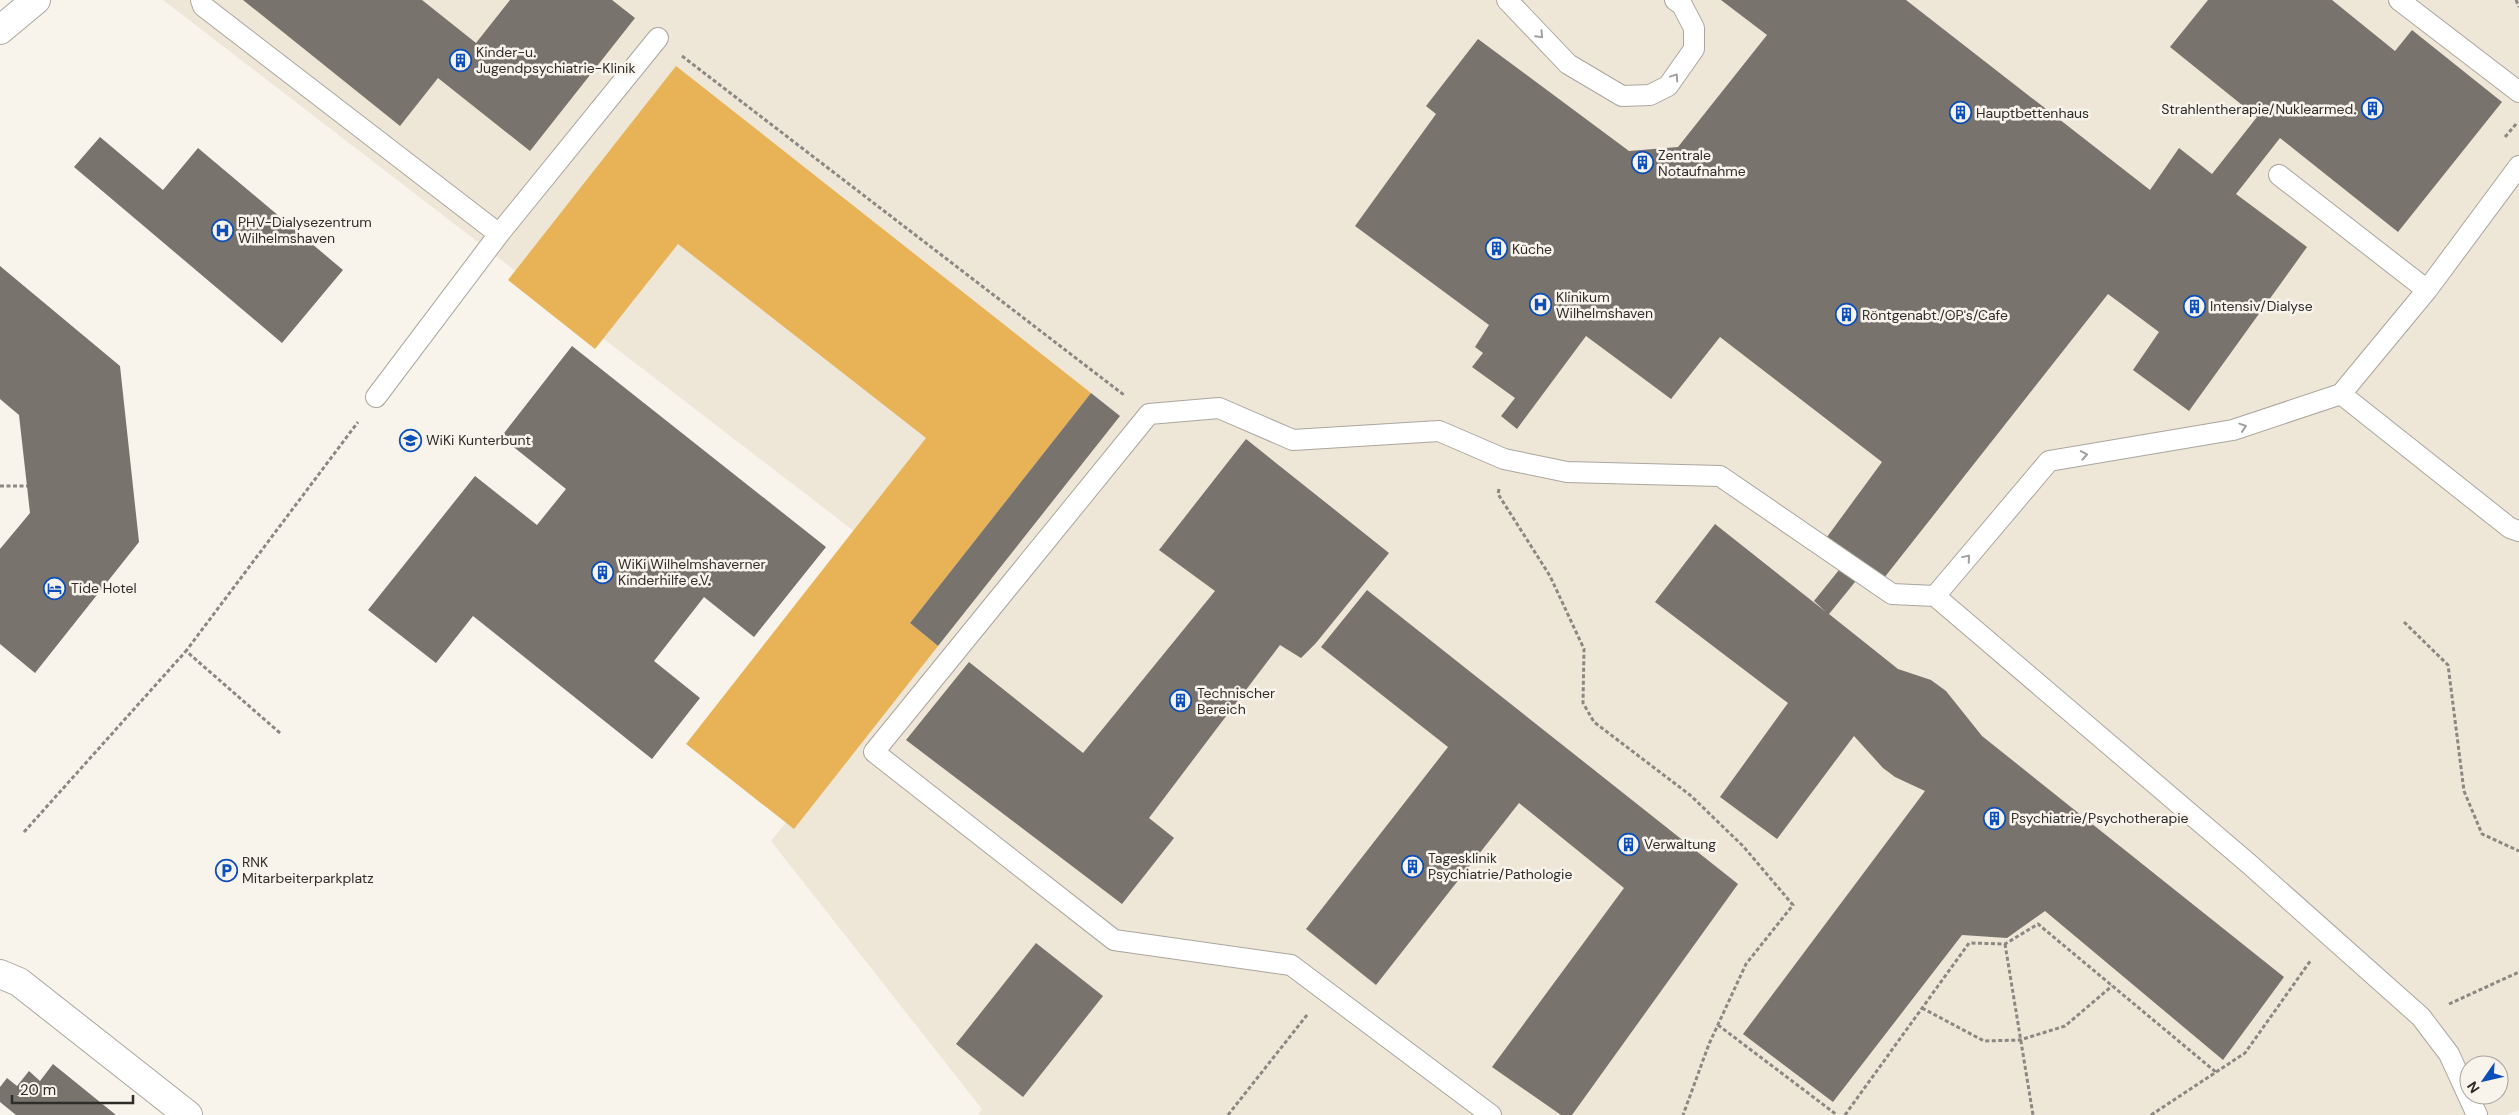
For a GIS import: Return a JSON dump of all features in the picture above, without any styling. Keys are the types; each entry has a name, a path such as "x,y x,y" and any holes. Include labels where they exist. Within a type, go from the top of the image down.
{"street":[{"path":"0,30 36,0"},
{"path":"0,974 19,982 188,1115"}],"lane":[{"path":"200,0 203,6 499,234"},
{"path":"1507,0 1568,64 1622,96 1650,95 1668,86 1694,49 1694,28 1682,5 1675,0"},
{"path":"2399,0 2519,92"},
{"path":"376,397 499,234 658,38"},
{"path":"1935,596 2049,461 2233,430 2341,394 2427,290 2519,166"},
{"path":"2279,175 2427,290"},
{"path":"2341,394 2510,528 2519,531"},
{"path":"1490,1115 1291,965 1114,940 874,752 1149,414 1219,408 1293,440 1439,431 1504,459 1567,472 1720,476 1892,594 1935,596 2241,856 2421,1017 2450,1054 2477,1115"}],"path":[{"path":"2516,0 2519,7"},
{"path":"658,38 1149,414"},
{"path":"24,832 186,651 376,397"},
{"path":"1504,459 1498,494 1550,576 1584,649 1583,703 1594,722 1690,795 1743,846 1793,905 1746,964 1718,1025 1683,1115"},
{"path":"0,486 27,486"},
{"path":"2404,622 2448,666 2464,791 2482,834 2519,851"},
{"path":"186,651 280,733"},
{"path":"1845,1115 1970,943 2005,944 2038,924 2217,1073"},
{"path":"2151,1115 2245,1053 2328,935"},
{"path":"2005,944 2033,1115"},
{"path":"2421,1017 2519,972"},
{"path":"1922,1008 1984,1041 2020,1040 2065,1026 2112,986"},
{"path":"1228,1115 1326,991"},
{"path":"1718,1025 1837,1115"}],"shaded area":[{"name":"Klinikum Wilhelmshaven","path":"163,0 2519,0 2519,1110 2506,1115 978,1115 982,1109 771,841 958,611"},
{"path":"676,66 1091,393 910,623 938,646 794,829 686,744 926,438 678,244 595,349 508,280"}],"building":[{"name":"Kinder-u. Jugendpsychiatrie-Klinik","path":"243,0 422,0 476,43 510,0 612,0 635,18 530,151 438,78 400,126"},
{"path":"1721,0 1906,0 2150,190 2179,148 2212,174 2257,117 2170,47 2208,0 2332,0 2395,51 2412,30 2502,102 2398,232 2280,138 2236,194 2307,247 2189,411 2133,370 2159,332 2108,294 1884,578 1868,566 1829,614 1898,669 1931,680 1946,691 1982,736 2284,977 2223,1060 2045,911 2007,938 1962,935 1833,1102 1743,1034 1925,791 1895,777 1883,768 1854,736 1777,839 1720,797 1788,703 1655,602 1715,524 1826,612 1814,601 1851,555 1827,537 1882,462 1720,337 1671,399 1586,336 1517,429 1501,416 1515,398 1472,367 1483,353 1475,347 1489,325 1355,226 1436,114 1426,106 1478,39 1629,151 1678,147 1767,35"},
{"name":"PHV-Dialysezentrum Wilhelmshaven","path":"100,137 163,190 198,148 343,270 282,343 74,167"},
{"name":"Tide Hotel","path":"0,266 120,366 139,542 35,673 0,644 0,549 30,513 19,415 0,399"},
{"name":"WiKi Wilhelmshaverner Kinderhilfe e.V.","path":"572,346 826,547 754,637 704,597 654,661 700,698 652,759 473,616 436,663 368,610 475,476 537,525 566,489 501,437"},
{"path":"1091,393 1120,416 938,646 910,623"},
{"name":"Technischer Bereich","path":"1246,439 1389,553 1316,643 1301,658 1280,645 1149,818 1174,838 1122,904 906,740 969,662 1083,753 1215,591 1159,550"},
{"name":"Verwaltung","path":"1367,590 1738,884 1572,1115 1561,1115 1492,1067 1624,888 1519,803 1376,985 1306,929 1448,747 1321,647"},
{"path":"1036,943 1103,996 1023,1097 956,1044"},
{"path":"53,1064 116,1115 16,1115 0,1102 0,1087 7,1078 17,1086 29,1071 40,1081"}],"place":[{"name":"Kinder-u. Jugendpsychiatrie-Klinik","path":"460,60"},
{"name":"Strahlentherapie/Nuklearmed.","path":"2372,109"},
{"name":"Hauptbettenhaus","path":"1960,113"},
{"name":"Zentrale Notaufnahme","path":"1642,163"},
{"name":"PHV-Dialysezentrum Wilhelmshaven","path":"222,230"},
{"name":"Küche","path":"1496,249"},
{"name":"Klinikum Wilhelmshaven","path":"1540,305"},
{"name":"Intensiv/Dialyse","path":"2194,306"},
{"name":"Röntgenabt./OP's/Cafe","path":"1846,315"},
{"name":"WiKi Kunterbunt","path":"410,440"},
{"name":"WiKi Wilhelmshaverner Kinderhilfe e.V.","path":"602,572"},
{"name":"Tide Hotel","path":"55,588"},
{"name":"Technischer Bereich","path":"1181,701"},
{"name":"Psychiatrie/Psychotherapie","path":"1995,818"},
{"name":"Verwaltung","path":"1628,844"},
{"name":"Tagesklinik Psychiatrie/Pathologie","path":"1412,866"},
{"name":"RNK Mitarbeiterparkplatz","path":"226,870"}]}
